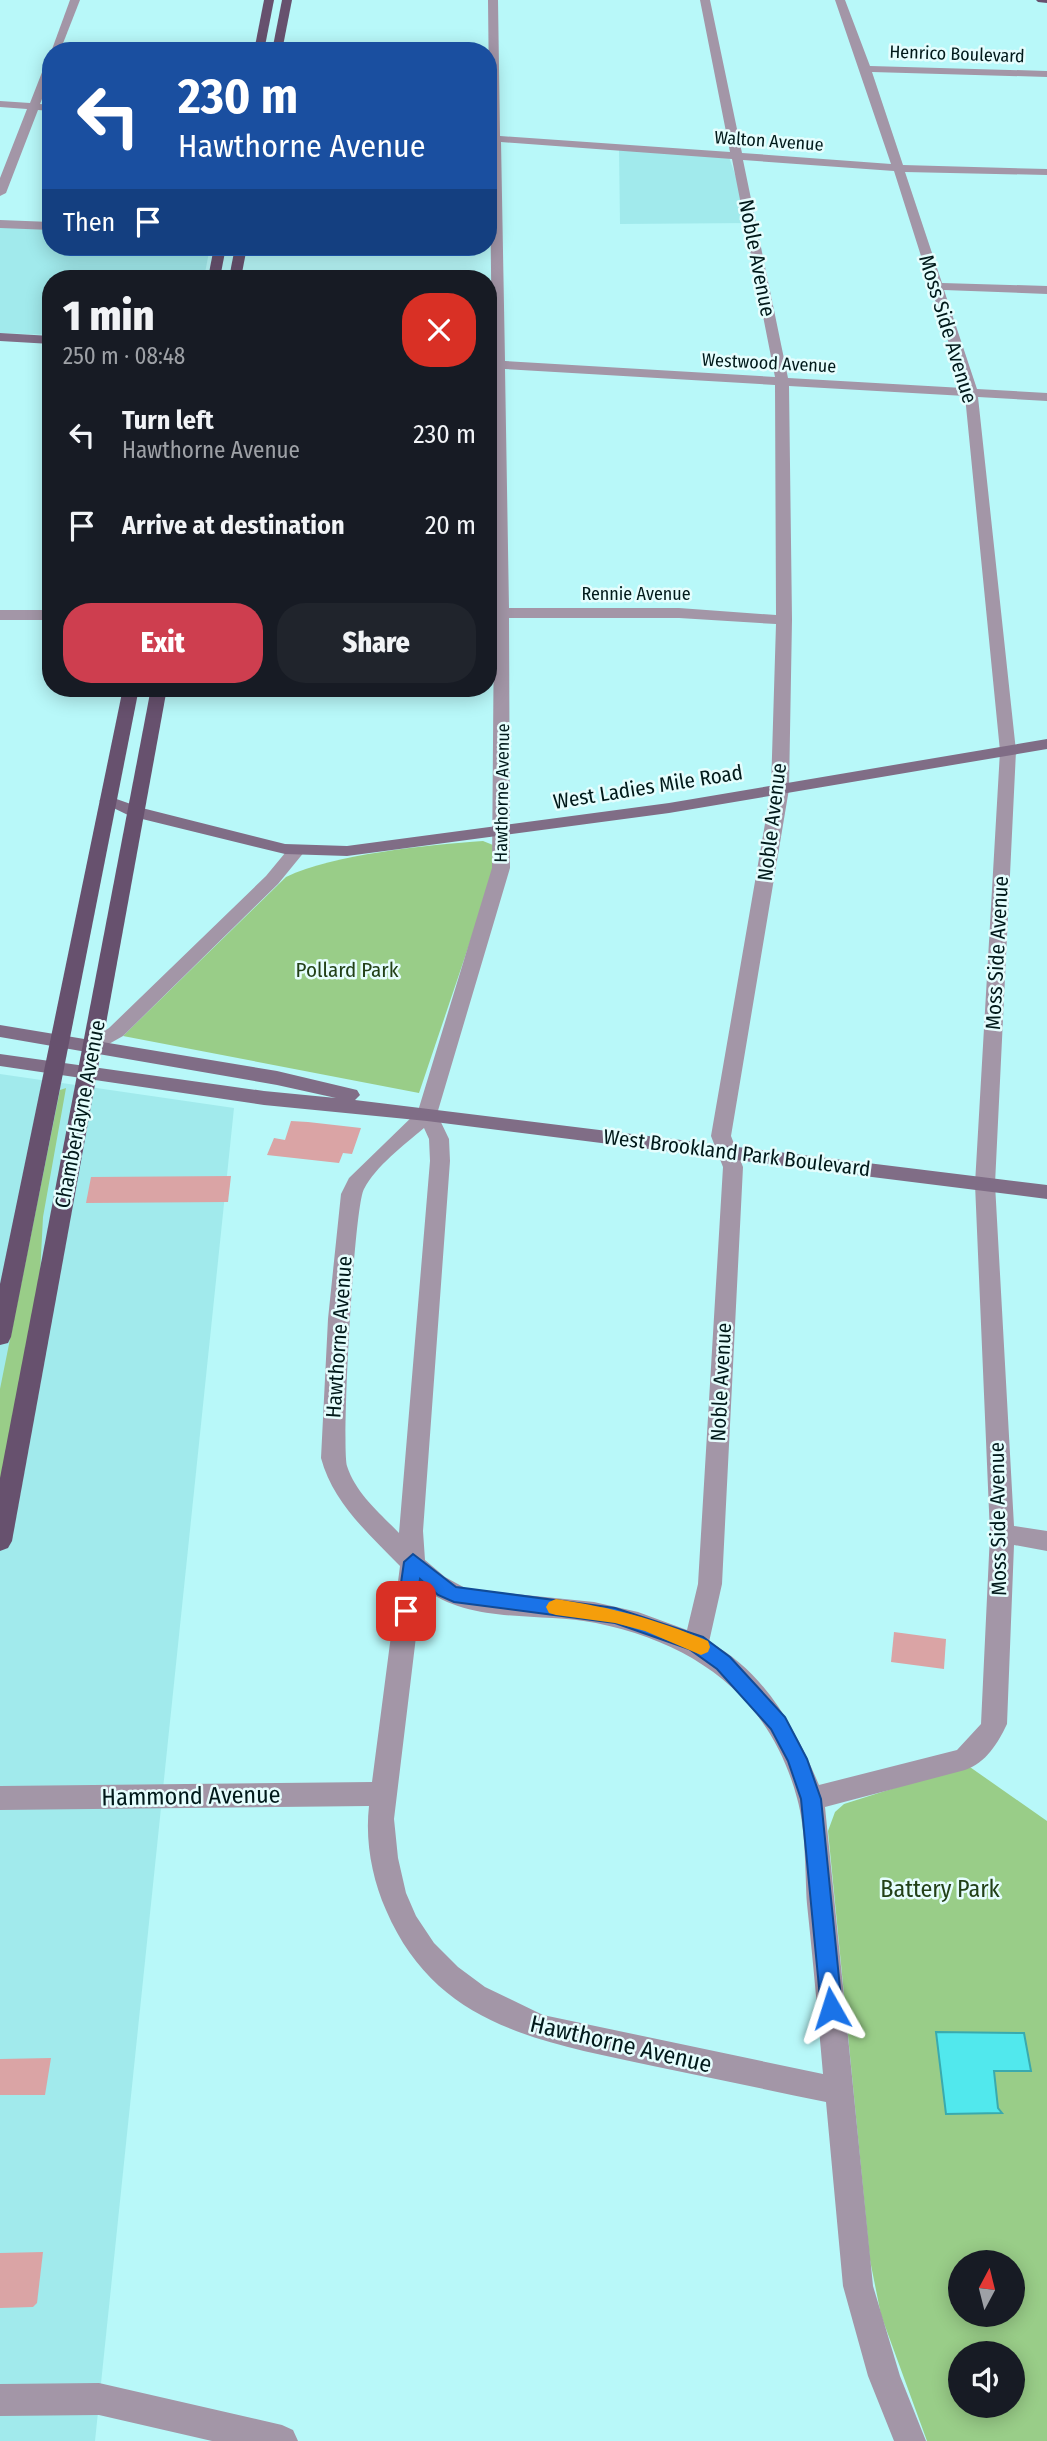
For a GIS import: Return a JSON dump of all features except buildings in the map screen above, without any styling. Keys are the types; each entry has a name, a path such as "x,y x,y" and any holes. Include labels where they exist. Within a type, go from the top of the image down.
{"main road":[{"path":"262,42 270,0"},
{"path":"279,42 287,0"},
{"path":"1041,0 1047,0"},
{"path":"0,337 42,339"},
{"name":"Chamberlayne Avenue","path":"0,1337 129,697"},
{"name":"Chamberlayne Avenue","path":"0,1541 157,697"},
{"name":"West Ladies Mile Road","path":"108,801 136,812 296,851 359,850 502,832 1047,744"},
{"name":"West Brookland Park Boulevard","path":"0,1031 277,1078 426,1114"},
{"name":"West Brookland Park Boulevard","path":"0,1060 264,1098 426,1114 1047,1192"}],"street":[{"path":"59,42 75,0"},
{"name":"Hawthorne Avenue","path":"493,0 493,42"},
{"name":"Noble Avenue","path":"696,1643 710,1584 733,1167 721,1136 780,789 784,620 782,381 705,0"},
{"name":"Moss Side Avenue","path":"811,1799 965,1759 987,1738 994,1724 1002,1534 985,1184 1008,751 971,392 866,69 840,0"},
{"name":"Henrico Boulevard","path":"866,69 1047,75"},
{"path":"0,193 42,84"},
{"path":"0,104 42,108"},
{"name":"Walton Avenue","path":"497,138 898,168 1047,172"},
{"path":"0,224 42,226"},
{"path":"935,286 1047,290"},
{"name":"Westwood Avenue","path":"497,365 1047,397"},
{"name":"Rennie Avenue","path":"497,613 680,613 784,620"},
{"path":"0,615 42,615"},
{"name":"Hawthorne Avenue","path":"413,1562 363,1511 336,1472 334,1424 351,1194 356,1183 426,1114 499,878 502,832 497,695"},
{"path":"93,1045 116,1032 272,880 296,851"},
{"name":"Hawthorne Avenue","path":"426,1114 439,1139 440,1161 411,1531 413,1562 383,1794 381,1847 389,1890 409,1933 432,1962 471,1995 506,2016 544,2029 839,2091"},
{"path":"1002,1534 1047,1541"},
{"path":"413,1562 445,1590 454,1594 615,1615 696,1643 731,1670 778,1723 797,1759 811,1799 858,2286 884,2376 910,2441"},
{"name":"Hammond Avenue","path":"0,1798 383,1794"},
{"path":"0,2400 99,2399 282,2441"}],"shaded area":[{"path":"619,150 729,157 752,223 620,224"},
{"path":"0,226 42,228 42,256 208,256 206,270 42,270 42,335 0,333"},
{"path":"0,1074 234,1108 95,2441 0,2441"}],"green space":[{"name":"Pollard Park","path":"483,841 493,845 493,874 419,1093 123,1036 286,877 329,862 355,857 409,848"},
{"path":"66,1088 43,1217 40,1275 0,1485 0,1389 60,1090"},
{"name":"Battery Park","path":"967,1765 1047,1821 1047,2441 927,2441 881,2315 870,2260 828,1831 835,1812 844,1804"}],"water":[{"path":"936,2032 1024,2033 1031,2071 994,2071 998,2108 1002,2113 946,2114"}],"slow traffic":[{"path":"556,1607 615,1615 649,1625 701,1647"}],"route":[{"path":"406,1611 413,1562 445,1590 454,1594 615,1615 696,1643 723,1663 778,1723 797,1759 811,1799 831,2008"}]}
